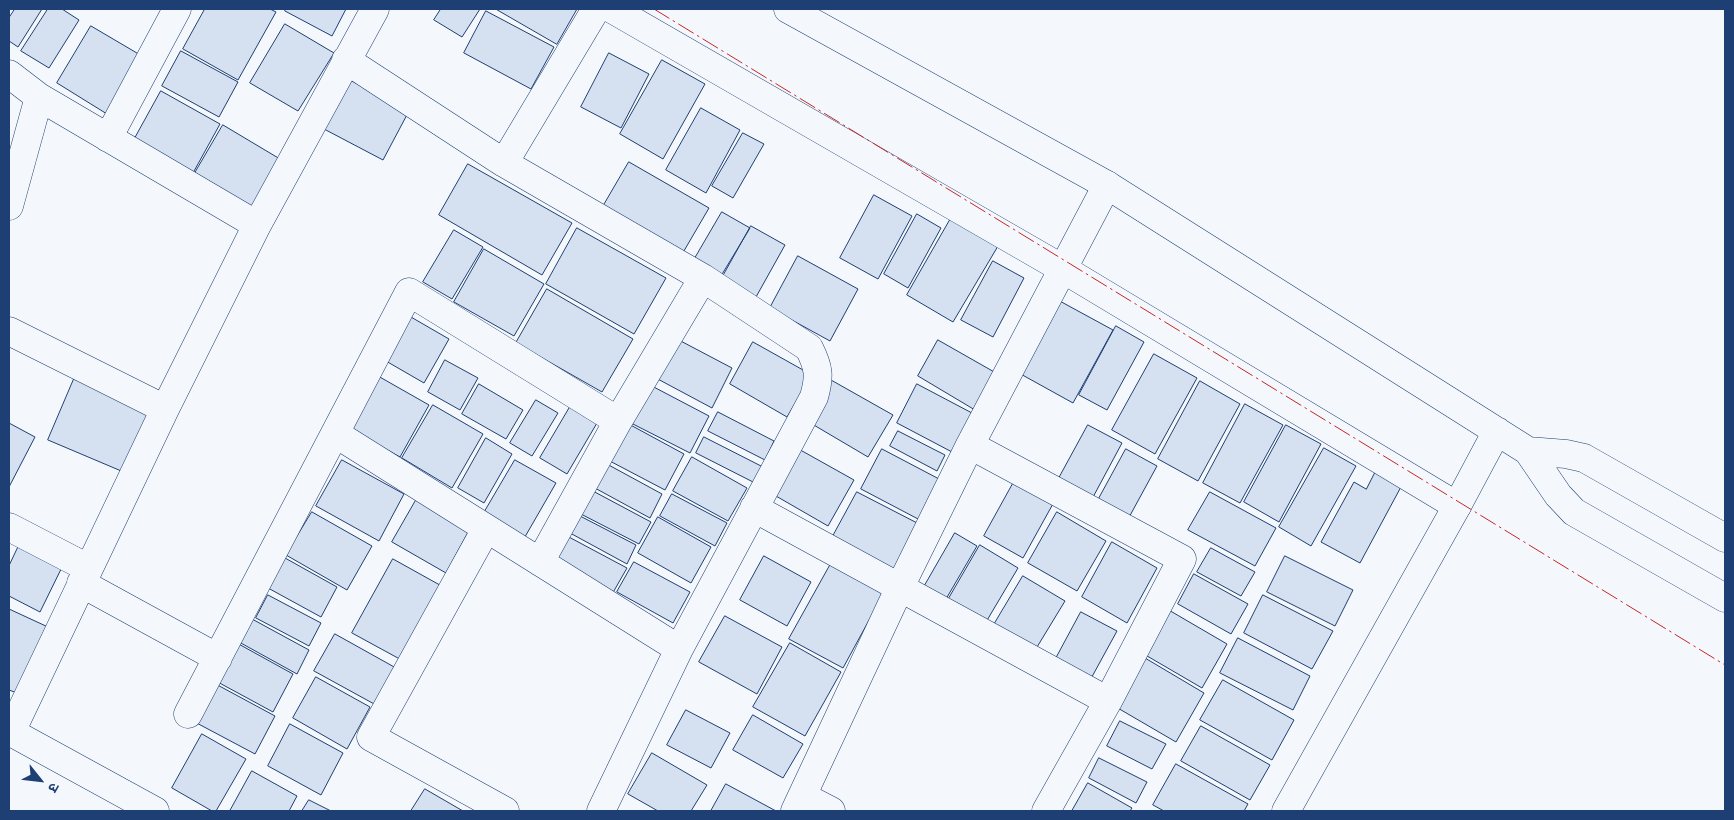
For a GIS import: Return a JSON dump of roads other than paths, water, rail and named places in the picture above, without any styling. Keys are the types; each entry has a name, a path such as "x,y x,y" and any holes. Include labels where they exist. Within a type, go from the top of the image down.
{"street":[{"path":"108,138 177,9"},
{"path":"145,809 10,731 165,408 257,224 374,9"},
{"path":"504,163 596,9"},
{"path":"612,9 1063,269 1457,506"},
{"path":"788,9 1107,185 1528,451 1558,495 1574,512 1725,598"},
{"path":"346,60 504,163 703,278 809,348 817,365 819,381 814,397 678,649 601,811"},
{"path":"9,74 40,97 257,224"},
{"path":"9,206 40,97"},
{"path":"831,811 798,804 900,587 970,445 1107,185"},
{"path":"540,562 618,420 703,278"},
{"path":"188,714 410,292 618,420"},
{"path":"9,331 165,408"},
{"path":"1286,811 1497,431"},
{"path":"336,434 678,649"},
{"path":"970,445 1182,559 1108,701 1046,811"},
{"path":"1528,451 1566,454 1584,458 1725,538"},
{"path":"754,508 1108,701"},
{"path":"9,527 84,576 218,658"},
{"path":"486,529 371,738 505,811"}]}
